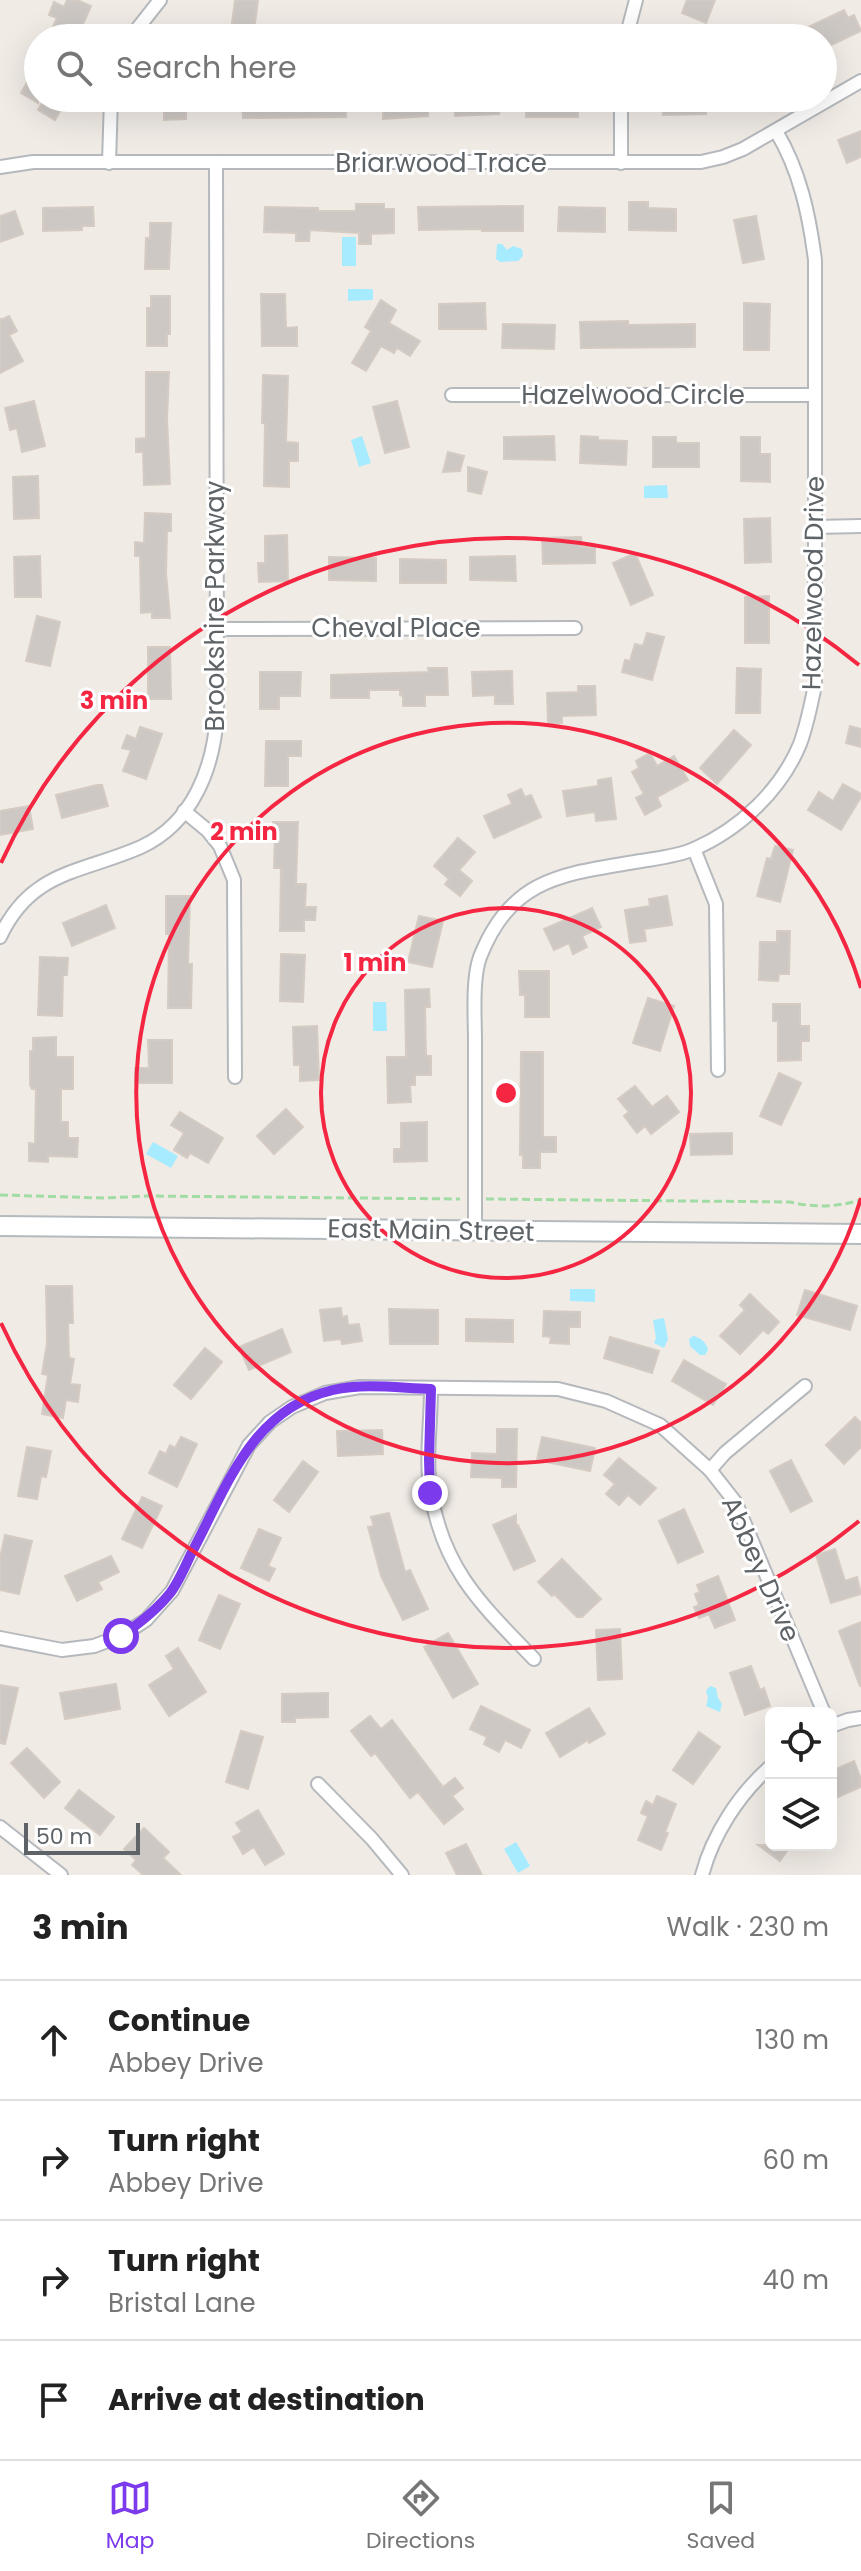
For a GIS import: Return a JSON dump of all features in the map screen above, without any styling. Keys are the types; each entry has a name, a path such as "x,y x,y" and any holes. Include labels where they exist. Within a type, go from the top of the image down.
{"main road":[{"name":"East Main Street","path":"0,1226 861,1234"}],"street":[{"path":"141,24 160,0"},
{"path":"630,24 636,0"},
{"name":"Briarwood Trace","path":"837,95 861,81"},
{"path":"109,163 111,112"},
{"path":"621,112 621,163"},
{"name":"Briarwood Trace","path":"0,167 33,162 701,162 733,153 808,112"},
{"name":"Hazelwood Drive","path":"475,1230 475,1000 479,960 497,924 527,892 545,882 581,871 694,849 732,827 752,813 779,781 799,745 815,685 815,260 800,183 776,131"},
{"name":"Brookshire Parkway","path":"0,937 28,897 48,881 144,845 161,834 196,796 210,765 216,740 216,163"},
{"name":"Hazelwood Circle","path":"452,395 814,395"},
{"path":"815,527 861,526"},
{"name":"Cheval Place","path":"217,629 575,628"},
{"path":"184,811 207,830 220,846 234,880 235,1077"},
{"path":"694,849 716,904 718,1070"},
{"path":"0,909 13,916"},
{"name":"Abbey Drive","path":"0,1638 62,1650 94,1646 121,1636 146,1620 172,1591 249,1445 279,1415 303,1402 336,1390 373,1386 558,1389 606,1401 660,1425 710,1470 736,1503 821,1707"},
{"path":"710,1470 725,1453 805,1386"},
{"path":"431,1389 430,1493 438,1525 457,1572 477,1600 534,1659"},
{"path":"837,1724 861,1718"},
{"path":"702,1875 718,1834 765,1771"},
{"path":"318,1784 402,1875"},
{"path":"0,1827 61,1875"}],"path":[{"path":"0,1195 461,1199"},
{"path":"486,1199 790,1202 812,1207 838,1207 861,1200"}],"water":[{"path":"342,237 356,237 356,266 342,266"},
{"path":"497,244 502,244 507,250 513,246 522,249 523,256 518,261 500,262 496,259"},
{"path":"348,289 373,289 373,300 348,301"},
{"path":"362,436 371,463 359,467 351,440"},
{"path":"667,485 668,498 644,498 644,486"},
{"path":"373,1002 386,1002 387,1031 373,1031"},
{"path":"153,1142 178,1156 171,1168 146,1154"},
{"path":"570,1289 595,1289 595,1302 570,1301"},
{"path":"664,1318 668,1339 664,1348 654,1343 653,1320"},
{"path":"693,1336 706,1345 708,1350 705,1355 700,1355 690,1346 689,1339"},
{"path":"710,1686 716,1688 722,1704 720,1712 706,1706 706,1691"},
{"path":"516,1842 530,1866 518,1873 504,1849"}],"building":[{"path":"67,0 77,0 91,6 83,24 54,24 57,18 49,15 54,2 64,7"},
{"path":"235,0 258,0 255,24 232,24"},
{"path":"687,0 715,0 706,23 682,13"},
{"path":"844,10 848,18 854,15 861,31 837,42 837,24 815,24"},
{"path":"41,112 59,112 55,120"},
{"path":"164,112 186,112 186,119 164,120"},
{"path":"243,112 346,112 346,117 243,118"},
{"path":"383,112 428,112 428,116 383,119"},
{"path":"455,112 499,112 499,114 455,116"},
{"path":"526,112 578,112 578,117 526,117"},
{"path":"663,112 706,112 706,114 663,115"},
{"path":"861,131 861,157 847,163 838,140"},
{"path":"629,202 648,202 648,208 676,209 676,231 629,230"},
{"path":"356,204 384,204 384,209 394,209 394,233 371,234 371,244 359,244 359,233 310,230 309,241 296,241 296,233 264,232 265,207 356,211"},
{"path":"523,206 523,231 419,230 418,207"},
{"path":"93,207 94,226 82,226 82,230 43,231 43,208"},
{"path":"559,207 605,208 605,232 558,231"},
{"path":"15,211 23,234 0,242 0,216"},
{"path":"756,216 764,259 743,263 734,220"},
{"path":"150,223 171,223 169,269 145,269"},
{"path":"261,294 285,294 286,328 297,327 297,346 262,346"},
{"path":"151,296 170,296 167,346 147,346 147,308 151,308"},
{"path":"381,300 396,310 389,323 420,341 410,356 397,348 394,353 381,346 366,371 352,363 371,331 365,327"},
{"path":"485,303 486,329 439,329 439,304"},
{"path":"744,303 770,304 769,350 744,350"},
{"path":"9,316 17,331 9,335 23,361 0,373 0,318"},
{"path":"628,321 628,325 695,324 695,347 581,348 580,322"},
{"path":"503,324 555,325 554,349 502,348"},
{"path":"146,372 169,372 167,419 170,484 144,485 143,452 136,452 136,439 146,438"},
{"path":"263,375 288,376 286,442 298,443 298,461 289,461 289,487 264,486"},
{"path":"34,401 45,446 22,452 17,428 10,430 5,408"},
{"path":"397,401 409,447 385,453 373,407"},
{"path":"554,436 555,460 504,459 504,437"},
{"path":"581,436 627,441 626,465 580,463"},
{"path":"653,437 676,437 676,443 699,443 699,467 653,467"},
{"path":"741,437 760,437 760,454 770,454 770,482 741,481"},
{"path":"448,452 464,456 460,471 443,472"},
{"path":"468,467 487,472 481,494 468,491"},
{"path":"38,476 39,518 14,519 13,477"},
{"path":"145,513 171,514 171,531 167,531 166,573 170,618 152,618 152,612 141,613 140,556 135,556 135,542 144,543"},
{"path":"770,518 771,562 745,563 744,519"},
{"path":"287,535 288,581 259,582 258,563 265,563 265,536"},
{"path":"581,537 582,547 595,547 595,563 543,564 542,538"},
{"path":"635,553 653,595 631,605 613,563"},
{"path":"40,556 41,597 15,597 14,557"},
{"path":"515,556 516,581 470,580 470,557"},
{"path":"329,557 376,558 376,581 329,580"},
{"path":"400,559 446,560 446,583 400,583"},
{"path":"769,596 769,643 745,643 745,597"},
{"path":"37,616 60,622 50,666 26,661"},
{"path":"647,633 664,637 652,680 622,672 625,660 630,661 635,644 643,646"},
{"path":"148,647 170,647 171,699 148,699"},
{"path":"428,668 447,668 448,695 425,695 425,706 403,706 400,690 369,690 369,698 331,698 331,675 429,672"},
{"path":"737,668 761,669 760,713 736,713"},
{"path":"512,671 513,704 495,704 495,695 473,696 472,672"},
{"path":"260,672 301,672 300,696 279,696 279,709 260,709"},
{"path":"578,686 595,686 596,715 562,716 562,723 548,724 547,693 578,692"},
{"path":"850,726 861,729 861,747 846,743"},
{"path":"140,727 162,734 146,779 123,771 131,750 122,748 127,735 136,739"},
{"path":"734,730 751,745 717,784 700,768"},
{"path":"266,741 301,741 301,756 288,756 288,786 265,786"},
{"path":"650,753 657,766 674,756 688,780 657,797 661,806 645,815 636,798 644,794 632,772 639,768 636,761"},
{"path":"611,778 616,819 596,821 595,812 567,816 563,791 598,786 598,780"},
{"path":"843,784 861,794 861,797 841,830 808,810 819,792 833,801"},
{"path":"102,785 108,806 62,818 56,795"},
{"path":"521,789 525,797 531,795 541,817 494,838 484,816 512,804 508,795"},
{"path":"29,806 33,829 0,835 0,811"},
{"path":"273,822 298,822 296,884 306,884 305,907 316,907 315,920 304,920 304,931 280,931 281,868 274,868"},
{"path":"458,838 475,852 459,870 472,881 460,896 445,884 449,879 434,866"},
{"path":"775,846 793,850 780,902 757,896 767,858 771,859"},
{"path":"166,896 190,896 188,964 192,964 191,1008 168,1008"},
{"path":"667,896 672,925 644,929 646,941 630,943 625,910 650,906 649,899"},
{"path":"106,905 115,928 72,946 63,923"},
{"path":"592,908 601,927 582,936 587,947 573,954 569,943 554,950 544,929"},
{"path":"419,916 443,921 432,967 408,962"},
{"path":"777,931 790,931 789,974 779,974 778,981 759,980 760,942 777,942"},
{"path":"281,954 305,955 303,1002 280,1001"},
{"path":"40,957 68,958 67,975 63,975 62,1016 38,1015"},
{"path":"519,971 549,971 549,1017 525,1017 525,995 520,995"},
{"path":"429,989 430,1007 425,1007 426,1056 431,1056 431,1075 415,1075 415,1085 410,1085 411,1102 388,1103 387,1057 406,1057 405,990"},
{"path":"648,998 674,1006 660,1051 633,1043"},
{"path":"773,1004 800,1004 800,1026 809,1026 809,1041 801,1041 801,1060 778,1061 778,1021 773,1021"},
{"path":"317,1026 319,1080 300,1081 300,1065 294,1065 293,1027"},
{"path":"56,1037 56,1057 73,1057 73,1089 61,1089 61,1122 68,1122 68,1138 78,1138 77,1157 48,1156 48,1162 29,1161 29,1143 35,1144 36,1089 30,1085 30,1051 33,1051 33,1038"},
{"path":"148,1040 172,1040 172,1083 135,1083 135,1068 149,1068"},
{"path":"521,1052 543,1052 543,1137 556,1137 556,1152 540,1152 540,1168 523,1168 523,1155 520,1155"},
{"path":"779,1073 801,1083 781,1125 760,1116"},
{"path":"635,1086 652,1107 667,1096 679,1112 651,1134 645,1126 637,1133 624,1116 629,1112 618,1099"},
{"path":"286,1109 303,1127 274,1154 257,1136"},
{"path":"180,1112 223,1138 208,1163 190,1153 187,1158 174,1150 184,1133 171,1125"},
{"path":"427,1122 427,1161 394,1162 394,1149 401,1149 401,1123"},
{"path":"732,1133 732,1154 691,1155 690,1134"},
{"path":"46,1286 72,1286 73,1323 68,1323 69,1358 74,1359 70,1384 80,1385 78,1402 66,1400 63,1418 42,1414 48,1375 42,1374 47,1343"},
{"path":"805,1290 857,1306 850,1330 797,1315"},
{"path":"750,1294 779,1322 768,1334 763,1330 740,1354 720,1336 745,1310 740,1305"},
{"path":"341,1308 342,1317 347,1316 348,1325 359,1324 362,1341 342,1344 341,1339 324,1341 320,1310"},
{"path":"389,1309 438,1310 438,1344 390,1344"},
{"path":"544,1311 580,1312 580,1327 569,1327 569,1344 550,1343 551,1337 543,1336"},
{"path":"466,1319 513,1320 513,1342 466,1341"},
{"path":"282,1329 291,1352 249,1370 239,1347"},
{"path":"610,1337 659,1351 652,1373 604,1358"},
{"path":"205,1348 222,1362 191,1399 174,1385"},
{"path":"684,1360 726,1384 713,1405 672,1381"},
{"path":"855,1417 861,1423 861,1447 844,1464 826,1445"},
{"path":"497,1429 517,1429 516,1487 502,1487 502,1478 471,1477 472,1453 497,1454"},
{"path":"382,1430 383,1454 338,1456 337,1431"},
{"path":"181,1437 197,1444 177,1487 149,1473 160,1451 166,1454 170,1445 175,1448"},
{"path":"542,1437 595,1448 590,1471 537,1460"},
{"path":"27,1447 51,1451 46,1477 41,1476 37,1499 18,1496"},
{"path":"619,1458 656,1488 640,1505 628,1495 619,1505 606,1494 615,1484 604,1475"},
{"path":"791,1460 812,1501 791,1512 770,1471"},
{"path":"303,1461 318,1472 289,1512 274,1500"},
{"path":"142,1497 162,1506 142,1548 122,1539"},
{"path":"684,1509 703,1552 678,1563 659,1521"},
{"path":"389,1513 405,1572 410,1570 428,1609 403,1620 381,1576 368,1527 374,1526 371,1517"},
{"path":"516,1515 516,1525 535,1561 514,1570 493,1525"},
{"path":"259,1529 281,1538 268,1566 275,1569 269,1581 241,1568"},
{"path":"5,1535 32,1541 19,1594 0,1590 0,1558"},
{"path":"835,1549 845,1581 857,1577 861,1594 831,1603 816,1555"},
{"path":"111,1556 119,1572 98,1582 102,1589 77,1601 65,1576"},
{"path":"562,1559 601,1599 582,1617 577,1617 538,1582"},
{"path":"718,1576 735,1620 715,1628 709,1614 699,1618 694,1607 699,1605 695,1594 700,1592 697,1585"},
{"path":"219,1595 240,1604 220,1649 199,1640"},
{"path":"861,1622 861,1686 860,1686 839,1631"},
{"path":"620,1629 622,1679 598,1680 596,1630"},
{"path":"448,1633 478,1684 453,1698 424,1647"},
{"path":"178,1648 206,1692 169,1716 149,1685 174,1669 166,1656"},
{"path":"751,1666 770,1706 745,1715 730,1673"},
{"path":"116,1684 120,1709 65,1719 60,1693"},
{"path":"0,1685 18,1688 5,1744 0,1743"},
{"path":"328,1693 328,1717 295,1718 295,1722 282,1722 282,1694"},
{"path":"481,1706 530,1730 521,1748 505,1740 499,1752 484,1744 487,1737 470,1729"},
{"path":"589,1708 605,1734 560,1757 546,1733"},
{"path":"370,1716 381,1729 392,1720 443,1787 455,1778 463,1788 452,1796 463,1809 444,1824 418,1792 410,1798 375,1753 371,1756 351,1731"},
{"path":"241,1731 263,1737 248,1789 226,1782"},
{"path":"699,1732 720,1747 693,1784 673,1770"},
{"path":"27,1748 60,1782 44,1798 11,1763"},
{"path":"854,1761 861,1787 837,1797 837,1769"},
{"path":"79,1790 114,1817 100,1835 65,1808"},
{"path":"657,1796 676,1804 661,1850 638,1840 648,1816 641,1813 646,1801 653,1805"},
{"path":"258,1810 284,1854 265,1865 254,1847 243,1854 233,1837 242,1832 236,1823"},
{"path":"144,1828 169,1852 163,1858 181,1875 143,1875 132,1865 136,1860 124,1849"},
{"path":"466,1844 482,1875 457,1875 446,1853"},
{"path":"766,1851 787,1851 780,1861"}],"route":[{"path":"121,1636 146,1620 172,1591 249,1445 270,1422 292,1407 336,1390 373,1386 431,1389 430,1493"}]}
